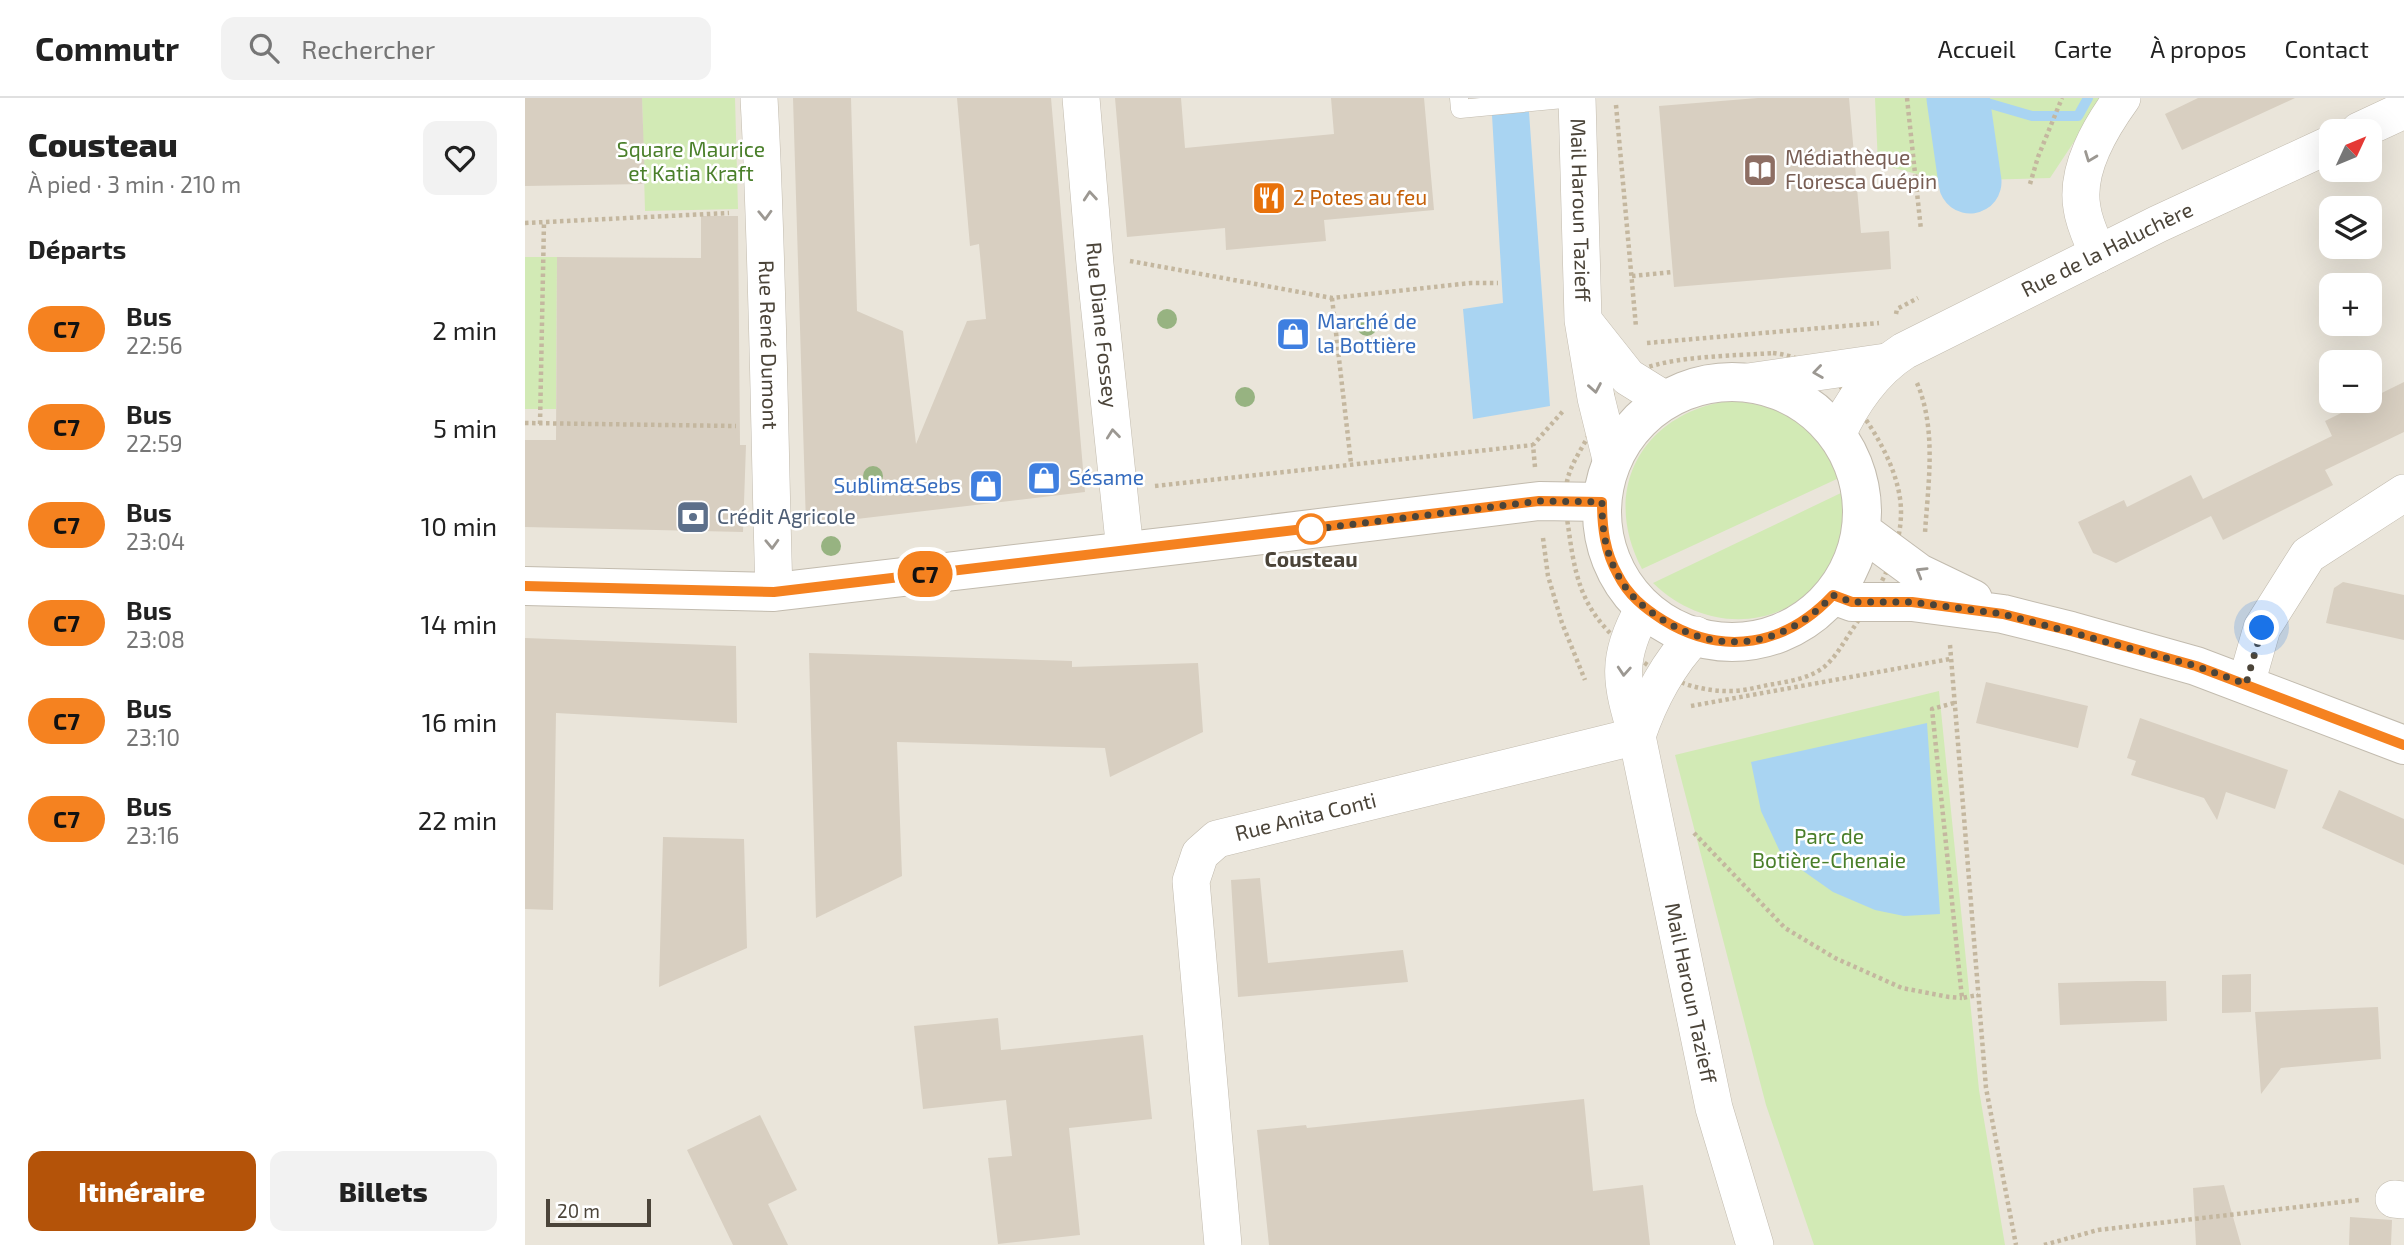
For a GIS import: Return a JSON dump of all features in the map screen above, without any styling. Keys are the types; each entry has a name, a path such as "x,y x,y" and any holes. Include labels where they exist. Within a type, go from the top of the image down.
{"street":[{"name":"Rue René Dumont","path":"759,98 765,211 774,592"},
{"name":"Rue Diane Fossey","path":"1081,98 1095,264 1125,551"},
{"name":"Mail Haroun Tazieff","path":"1576,98 1585,409 1611,459"},
{"path":"2098,254 2081,206 2081,181 2109,116 2122,98"},
{"path":"2382,120 2404,110"},
{"name":"Rue de la Haluchère","path":"1748,382 1823,372 1895,357 2098,254 2319,150"},
{"name":"Mail Haroun Tazieff","path":"1584,320 1633,360 1665,400"},
{"name":"Rue de la Haluchère","path":"1846,419 1895,357"},
{"path":"525,586 774,592 1568,502 1611,459 1639,421 1665,400 1679,392 1724,382 1748,382 1780,391 1795,397 1821,417 1846,419 1852,460 1858,477 1863,512 1862,530 1852,565 1833,595 1803,622 1767,638 1727,642 1696,635 1671,625 1644,608 1628,591 1610,558 1605,540 1568,502"},
{"path":"2246,684 2262,628 2308,555 2404,493"},
{"path":"1862,530 1909,548 1919,573 2003,614"},
{"path":"1833,595 1852,602 1912,602 2003,614 2196,666 2404,745"},
{"name":"Mail Haroun Tazieff","path":"1644,608 1632,631 1627,649 1622,670 1624,692 1637,736 1714,1108 1755,1245"},
{"path":"1637,736 1659,687 1681,650 1696,635"},
{"name":"Rue Anita Conti","path":"1223,1245 1191,881 1199,854 1217,839 1637,736"}],"lane":[{"path":"1459,98 1460,108 1576,98"}],"path":[{"path":"1616,98 1637,330"},
{"path":"1907,98 1921,230"},
{"path":"2030,184 2062,98"},
{"path":"525,223 765,211"},
{"path":"540,424 544,222"},
{"path":"1129,260 1332,298 1471,283 1498,283"},
{"path":"1632,276 1673,272"},
{"path":"1332,298 1351,463"},
{"path":"1150,487 1533,445 1585,409 1633,360 1896,322 1895,357 1925,401 1930,451 1909,548 1837,653 1809,676 1732,691 1659,687"},
{"path":"1633,360 1645,369 1672,361 1773,353 1792,355 1823,372 1839,384 1846,419 1880,443 1900,494 1901,513 1909,548"},
{"path":"1585,409 1569,474 1568,502 1578,584 1591,610 1614,639 1627,649 1659,687 1682,707 1950,659 1986,1088 2016,1245"},
{"path":"525,423 768,426"},
{"path":"1533,445 1568,502 1548,576 1562,623"},
{"path":"1954,703 1932,709 1962,998"},
{"path":"1687,825 1785,928 1835,958 1902,988 1949,998 1977,995"},
{"path":"2045,1245 2098,1230 2365,1199 2399,1200"}],"shaded area":[{"path":"525,98 2404,98 2404,1245 525,1245"}],"green space":[{"name":"Square Maurice et Katia Kraft","path":"642,98 735,98 738,209 645,211"},
{"path":"1875,98 2103,98 2050,178 1944,181 1878,164"},
{"path":"525,257 557,257 556,409 525,409"},
{"path":"1728,401 1765,407 1797,421 1811,431 1822,444 1839,478 1642,569 1630,540 1626,511 1628,485 1637,460 1652,439 1672,422 1698,409"},
{"path":"1843,492 1842,532 1831,565 1810,591 1784,609 1752,618 1719,618 1685,606 1653,583"},
{"name":"Parc de Botière-Chenaie","path":"1939,691 1979,1090 2005,1245 1814,1245 1766,1105 1675,755"}],"water":[{"path":"1491,98 1528,98 1550,406 1473,419 1463,309 1503,303"},
{"path":"1927,723 1940,914 1904,916 1875,910 1833,892 1782,856 1761,811 1751,762"}],"building":[{"path":"525,98 642,98 645,184 525,186"},
{"path":"793,98 851,98 857,311 903,331 916,444 967,321 986,319 979,244 970,246 957,98 1051,98 1085,492 806,525"},
{"path":"1115,98 1181,98 1185,148 1334,134 1331,98 1424,98 1434,210 1324,220 1326,241 1226,250 1225,228 1127,237"},
{"name":"Médiathèque Floresca Guépin","path":"1758,98 1849,98 1861,233 1889,231 1891,269 1674,287 1659,106"},
{"path":"2198,98 2295,98 2182,150 2165,114"},
{"path":"701,216 738,216 740,445 746,445 743,532 525,527 525,440 556,440 557,257 701,258"},
{"path":"2404,382 2404,432 2325,470 2333,485 2223,540 2211,516 2116,563 2093,553 2078,522 2124,500 2127,507 2191,475 2203,499 2332,436 2325,421 2341,413 2382,413 2382,393"},
{"path":"2343,582 2404,595 2404,640 2326,623 2334,588"},
{"path":"525,638 736,646 737,723 556,713 553,910 525,909"},
{"path":"809,653 1072,661 1072,667 1198,663 1203,732 1110,777 1105,748 897,742 902,876 816,918"},
{"path":"1986,682 2088,706 2078,748 1976,723"},
{"path":"2140,718 2288,770 2275,809 2226,792 2217,820 2204,798 2131,775 2136,761 2127,758"},
{"path":"2339,790 2404,819 2404,865 2322,828"},
{"path":"663,837 744,839 747,948 659,987"},
{"path":"1260,878 1268,963 1403,950 1408,982 1238,997 1231,880"},
{"path":"2251,974 2251,1012 2222,1013 2222,975"},
{"path":"2166,981 2167,1021 2060,1025 2058,983"},
{"path":"2378,1007 2381,1059 2281,1068 2261,1094 2255,1012"},
{"path":"998,1018 1001,1050 1143,1035 1152,1119 1069,1128 1080,1235 998,1244 988,1158 1012,1156 1006,1100 923,1109 914,1026"},
{"path":"1584,1099 1593,1191 1643,1185 1650,1245 1269,1245 1257,1130 1306,1125 1307,1128"},
{"path":"760,1115 797,1190 768,1204 788,1245 733,1245 687,1150"},
{"path":"2224,1185 2241,1245 2196,1245 2193,1188"},
{"path":"2350,1217 2392,1220 2391,1245 2349,1245"}],"waterway":[{"path":"1958,98 1970,182"},
{"path":"1970,98 2032,116 2078,116 2088,98"}],"bus line":[{"name":"C7","path":"525,586 774,592 1539,501 1602,502 1602,521 1610,558 1628,591 1644,608 1671,625 1696,635 1727,642 1767,638 1803,622 1833,595 1852,602 1912,602 2003,614 2196,666 2404,745"}],"place":[{"name":"Médiathèque Floresca Guépin","path":"1760,170"},
{"name":"2 Potes au feu","path":"1269,198"},
{"name":"Marché de la Bottière","path":"1293,334"},
{"name":"Sésame","path":"1044,478"},
{"name":"Sublim&Sebs","path":"986,486"},
{"name":"Crédit Agricole","path":"693,517"},
{"name":"Cousteau","path":"1311,529"}],"route":[{"path":"1311,529 1307,530 1539,501 1602,502 1602,521 1610,558 1628,591 1644,608 1671,625 1696,635 1727,642 1747,642 1785,631 1819,610 1833,595 1852,602 1912,602 2003,614 2196,666 2246,684 2262,628"}]}
